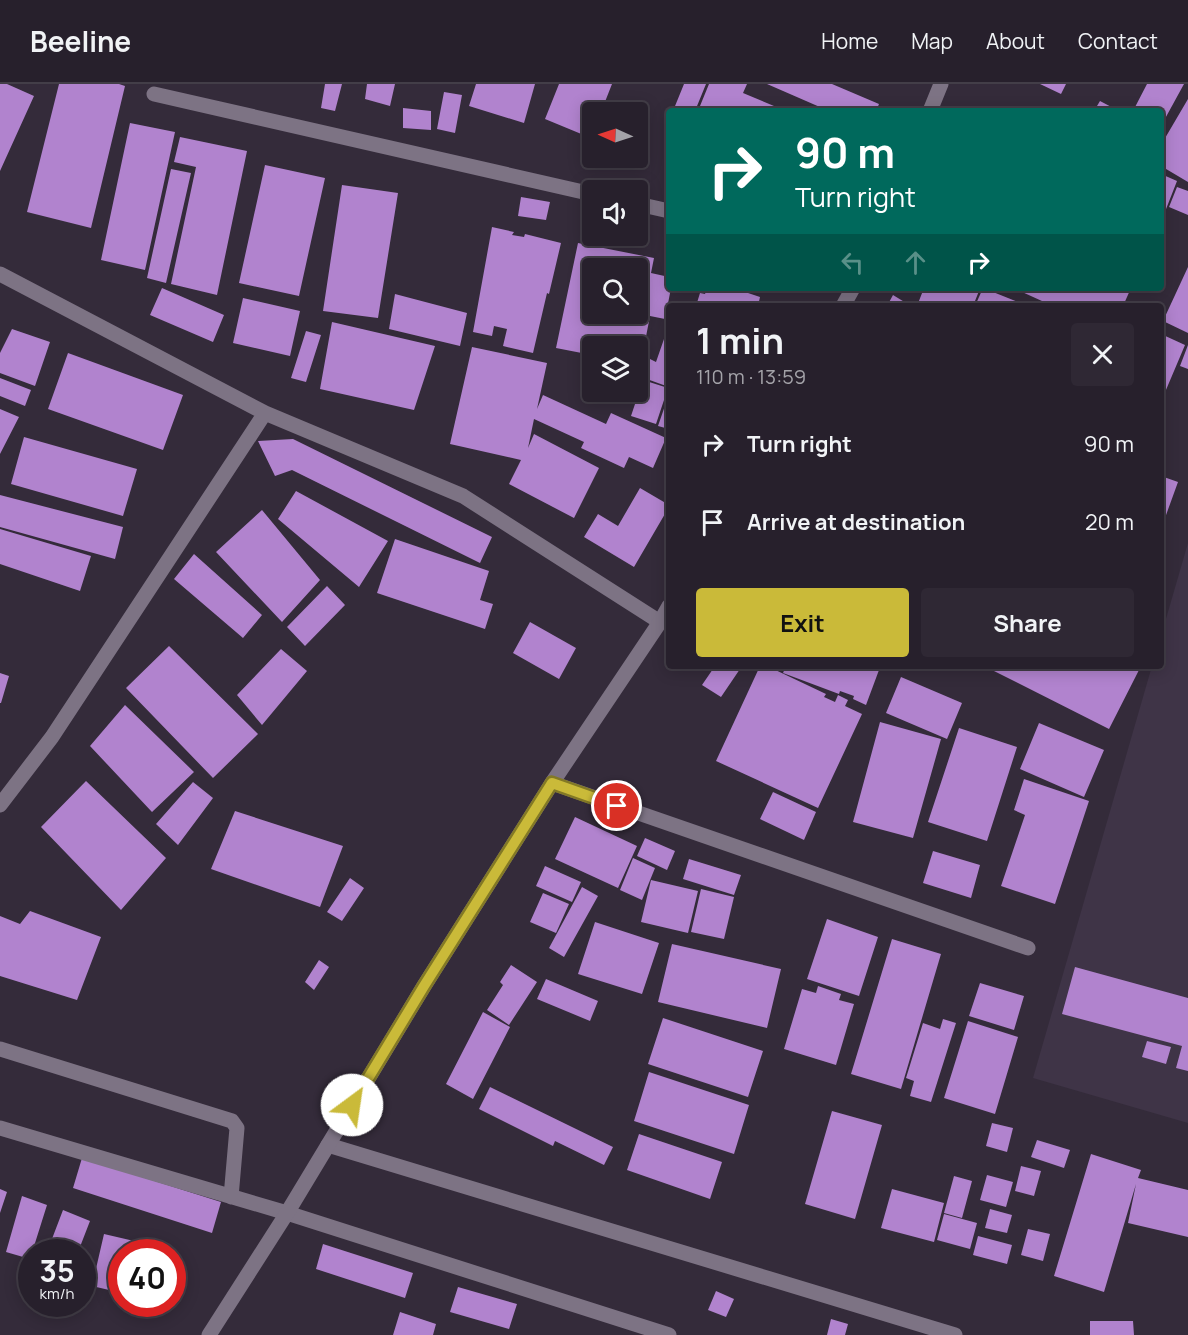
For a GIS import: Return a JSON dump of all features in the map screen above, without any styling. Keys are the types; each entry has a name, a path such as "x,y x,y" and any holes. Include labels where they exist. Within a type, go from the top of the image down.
{"street":[{"path":"931,108 941,84"},
{"path":"154,94 582,192"},
{"path":"648,206 666,210"},
{"path":"0,274 265,414 463,496 660,622"},
{"path":"0,805 52,737 265,414"},
{"path":"209,1335 287,1213 424,986 552,783 666,611"},
{"path":"552,783 1028,948"},
{"path":"0,1049 232,1121 237,1128 231,1197"},
{"path":"0,1128 287,1213 669,1335"},
{"path":"328,1145 955,1335"}],"shaded area":[{"path":"1188,543 1188,1123 1033,1078 1151,669 1164,669 1164,626"}],"building":[{"path":"0,84 7,84 34,96 0,171"},
{"path":"59,84 119,84 125,86 91,228 27,212"},
{"path":"325,84 342,84 335,111 321,108"},
{"path":"367,84 395,84 390,106 365,99"},
{"path":"476,84 535,84 524,123 469,106"},
{"path":"559,84 612,84 605,102 582,102 582,134 545,119"},
{"path":"684,84 706,84 696,108 674,108"},
{"path":"709,84 747,84 743,93 779,108 704,108 700,106"},
{"path":"767,84 832,84 879,104 877,108 822,108"},
{"path":"1040,84 1066,84 1061,94"},
{"path":"1147,84 1184,84 1164,121 1164,108 1135,108"},
{"path":"444,92 462,95 455,133 437,129"},
{"path":"1188,99 1188,182 1164,168 1164,140"},
{"path":"1100,101 1113,108 1096,108"},
{"path":"403,108 431,111 431,130 403,128"},
{"path":"130,123 175,132 145,270 101,260"},
{"path":"180,137 247,151 217,295 171,284 196,167 174,162"},
{"path":"265,165 325,178 299,296 239,283"},
{"path":"171,169 191,173 166,283 147,278"},
{"path":"1164,175 1177,181 1164,214"},
{"path":"342,185 398,193 378,318 323,311"},
{"path":"1177,187 1188,191 1188,215 1169,207"},
{"path":"521,197 550,202 546,220 518,216"},
{"path":"492,227 514,232 512,235 524,237 525,234 561,243 533,353 503,346 507,329 494,326 492,336 473,332"},
{"path":"578,243 582,246 593,246 654,258 651,273 666,276 666,291 670,291 668,303 666,303 665,319 650,316 646,336 582,336 582,353 556,348"},
{"path":"1188,267 1188,333 1164,321"},
{"path":"162,288 224,315 213,342 150,315"},
{"path":"706,291 749,291 748,293 760,297 759,303 697,303 700,293 705,294"},
{"path":"923,291 979,291 974,303 918,303"},
{"path":"982,291 990,291 1020,303 976,303"},
{"path":"1020,291 1130,291 1124,303 1046,303"},
{"path":"395,294 467,313 460,346 389,329"},
{"path":"893,295 906,303 889,303"},
{"path":"243,298 300,311 290,356 233,343"},
{"path":"332,322 435,346 414,410 320,389"},
{"path":"12,329 50,342 35,386 0,373 0,353"},
{"path":"306,331 321,335 306,382 291,378"},
{"path":"1164,335 1185,345 1164,395"},
{"path":"664,339 666,340 666,386 648,379 650,359 656,362"},
{"path":"1188,345 1188,369 1180,366"},
{"path":"472,347 547,363 537,409 543,395 606,424 611,413 666,438 653,468 629,457 624,468 581,448 584,442 534,419 528,448 534,434 599,468 574,518 509,484 521,460 450,444"},
{"path":"68,353 183,395 163,450 48,409"},
{"path":"0,378 31,390 25,406 0,396"},
{"path":"648,382 666,387 656,424 631,416 636,402 648,402"},
{"path":"666,403 666,428 658,426"},
{"path":"0,409 19,417 0,454"},
{"path":"24,437 137,469 123,516 11,484"},
{"path":"293,439 492,537 480,563 292,470 275,476 258,441"},
{"path":"1164,477 1178,482 1164,521"},
{"path":"640,488 666,503 666,512 634,567 584,537 598,514 618,526"},
{"path":"296,491 388,541 359,587 278,519"},
{"path":"0,495 123,527 115,559 0,527"},
{"path":"262,510 320,580 282,622 216,552"},
{"path":"0,529 91,556 80,591 0,564"},
{"path":"395,539 489,571 480,600 493,604 485,629 377,593"},
{"path":"194,554 262,615 243,638 174,579"},
{"path":"327,586 345,605 305,646 287,627"},
{"path":"530,622 576,648 559,679 513,653"},
{"path":"169,646 258,734 213,778 126,688"},
{"path":"281,649 307,671 262,725 237,695"},
{"path":"713,669 740,669 721,697 702,685"},
{"path":"759,669 773,669 826,694 824,697 835,702 838,695 848,700 845,706 862,714 818,808 716,761"},
{"path":"785,669 879,670 866,705 853,699 854,696 840,691 839,694 783,673"},
{"path":"990,669 1139,670 1109,729"},
{"path":"0,673 9,676 1,703 0,703"},
{"path":"901,677 962,703 947,739 886,713"},
{"path":"125,705 194,772 152,812 90,746"},
{"path":"880,722 941,739 913,838 853,822"},
{"path":"1039,723 1104,750 1084,797 1020,769"},
{"path":"959,728 1017,747 987,841 928,822"},
{"path":"1024,779 1089,801 1055,904 1001,886 1025,815 1014,810"},
{"path":"86,781 166,858 121,910 41,827"},
{"path":"193,782 213,798 178,845 156,824"},
{"path":"773,792 816,812 804,840 760,819"},
{"path":"235,811 343,846 320,907 211,869"},
{"path":"575,817 637,846 618,888 555,859"},
{"path":"645,838 675,851 667,870 637,856"},
{"path":"933,851 980,865 971,898 923,883"},
{"path":"633,858 655,868 642,900 620,890"},
{"path":"689,859 741,875 734,895 683,879"},
{"path":"545,866 581,882 572,902 536,886"},
{"path":"350,878 364,888 342,921 327,912"},
{"path":"651,880 698,891 688,933 641,922"},
{"path":"582,887 598,896 564,957 549,948"},
{"path":"701,889 734,897 724,939 691,932"},
{"path":"543,893 569,904 556,933 530,922"},
{"path":"30,911 101,937 77,1000 0,976 0,916 20,924"},
{"path":"827,919 878,937 859,996 807,979"},
{"path":"595,922 659,943 642,994 578,974"},
{"path":"892,939 941,954 901,1089 851,1074"},
{"path":"672,944 781,969 767,1028 658,1002"},
{"path":"319,960 329,967 314,990 305,982"},
{"path":"511,965 537,982 509,1025 487,1010 503,985 500,982"},
{"path":"1075,967 1188,998 1188,1071 1176,1068 1182,1046 1062,1014"},
{"path":"546,979 598,1001 590,1021 537,999"},
{"path":"980,983 1024,996 1014,1030 969,1016"},
{"path":"818,986 841,994 839,1000 854,1004 836,1065 784,1049 802,989 816,993"},
{"path":"483,1012 510,1027 473,1099 446,1084"},
{"path":"663,1018 763,1051 748,1097 648,1064"},
{"path":"943,1019 956,1023 931,1102 910,1096 914,1081 906,1078 923,1023 940,1029"},
{"path":"968,1021 1018,1037 995,1114 944,1098"},
{"path":"1147,1041 1171,1047 1166,1064 1142,1057"},
{"path":"649,1072 749,1105 734,1154 634,1121"},
{"path":"490,1087 613,1147 604,1165 555,1141 553,1146 479,1109"},
{"path":"832,1111 882,1125 855,1219 805,1204"},
{"path":"992,1123 1013,1128 1007,1152 986,1146"},
{"path":"639,1134 722,1162 710,1199 627,1170"},
{"path":"1037,1140 1070,1150 1064,1168 1031,1157"},
{"path":"1091,1154 1141,1170 1138,1178 1188,1190 1188,1237 1128,1223 1136,1184 1104,1292 1054,1276"},
{"path":"82,1158 221,1202 212,1233 73,1188"},
{"path":"1021,1166 1041,1171 1034,1196 1015,1191"},
{"path":"987,1175 1013,1182 1006,1207 980,1200"},
{"path":"954,1176 972,1181 962,1218 944,1213"},
{"path":"0,1189 7,1192 0,1213"},
{"path":"892,1189 944,1203 934,1242 881,1228"},
{"path":"22,1196 47,1205 36,1239 18,1239 18,1256 6,1252"},
{"path":"990,1209 1012,1215 1007,1233 985,1228"},
{"path":"63,1210 90,1221 83,1239 52,1239"},
{"path":"944,1214 977,1223 970,1249 937,1240"},
{"path":"1028,1229 1050,1234 1043,1261 1021,1255"},
{"path":"104,1234 125,1239 108,1239 108,1290 96,1287 96,1269"},
{"path":"978,1236 1012,1245 1007,1264 973,1255"},
{"path":"323,1244 413,1273 405,1298 316,1269"},
{"path":"458,1287 517,1304 509,1329 450,1312"},
{"path":"716,1291 734,1299 726,1317 708,1310"},
{"path":"400,1312 436,1324 433,1335 393,1335"},
{"path":"831,1319 848,1324 845,1335 827,1335"},
{"path":"1090,1321 1133,1321 1134,1335 1090,1335"}],"route":[{"path":"352,1105 552,783 617,806"}]}
